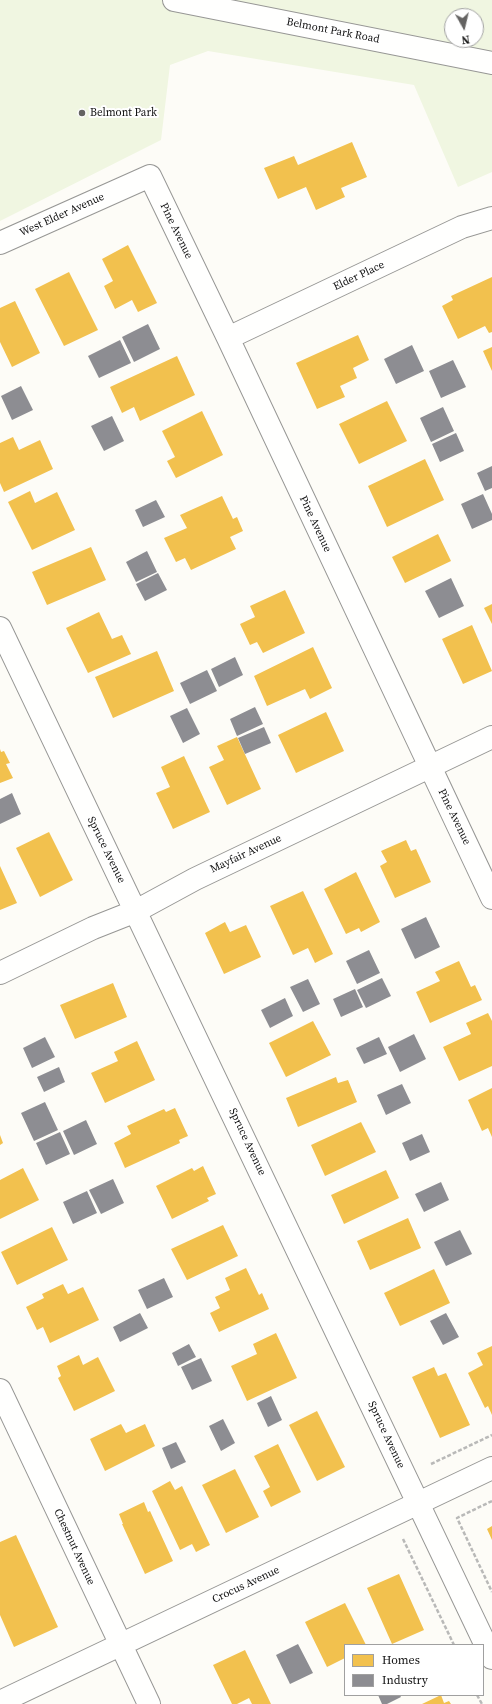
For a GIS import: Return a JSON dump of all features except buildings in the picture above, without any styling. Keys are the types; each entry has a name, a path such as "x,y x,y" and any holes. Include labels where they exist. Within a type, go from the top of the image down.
{"street":[{"name":"Belmont Park Road","path":"174,0 492,62"},
{"name":"Pine Avenue","path":"124,187 150,176 492,898"},
{"name":"West Elder Avenue","path":"0,243 124,187"},
{"name":"Elder Place","path":"228,338 462,227 492,218"},
{"name":"Spruce Avenue","path":"0,628 492,1658"},
{"name":"Mayfair Avenue","path":"0,973 93,928 136,911 195,879 430,768 492,737"},
{"name":"Chestnut Avenue","path":"0,1390 149,1704"},
{"name":"Crocus Avenue","path":"0,1702 492,1468"}],"path":[{"path":"431,1464 492,1435"},
{"path":"492,1501 457,1518 492,1592"},
{"path":"405,1543 454,1644"}],"green space":[{"name":"Belmont Park","path":"0,0 492,0 492,172 458,187 414,85 208,51 170,65 161,140 0,221"}],"place":[{"name":"Belmont Park","path":"82,113"}]}
